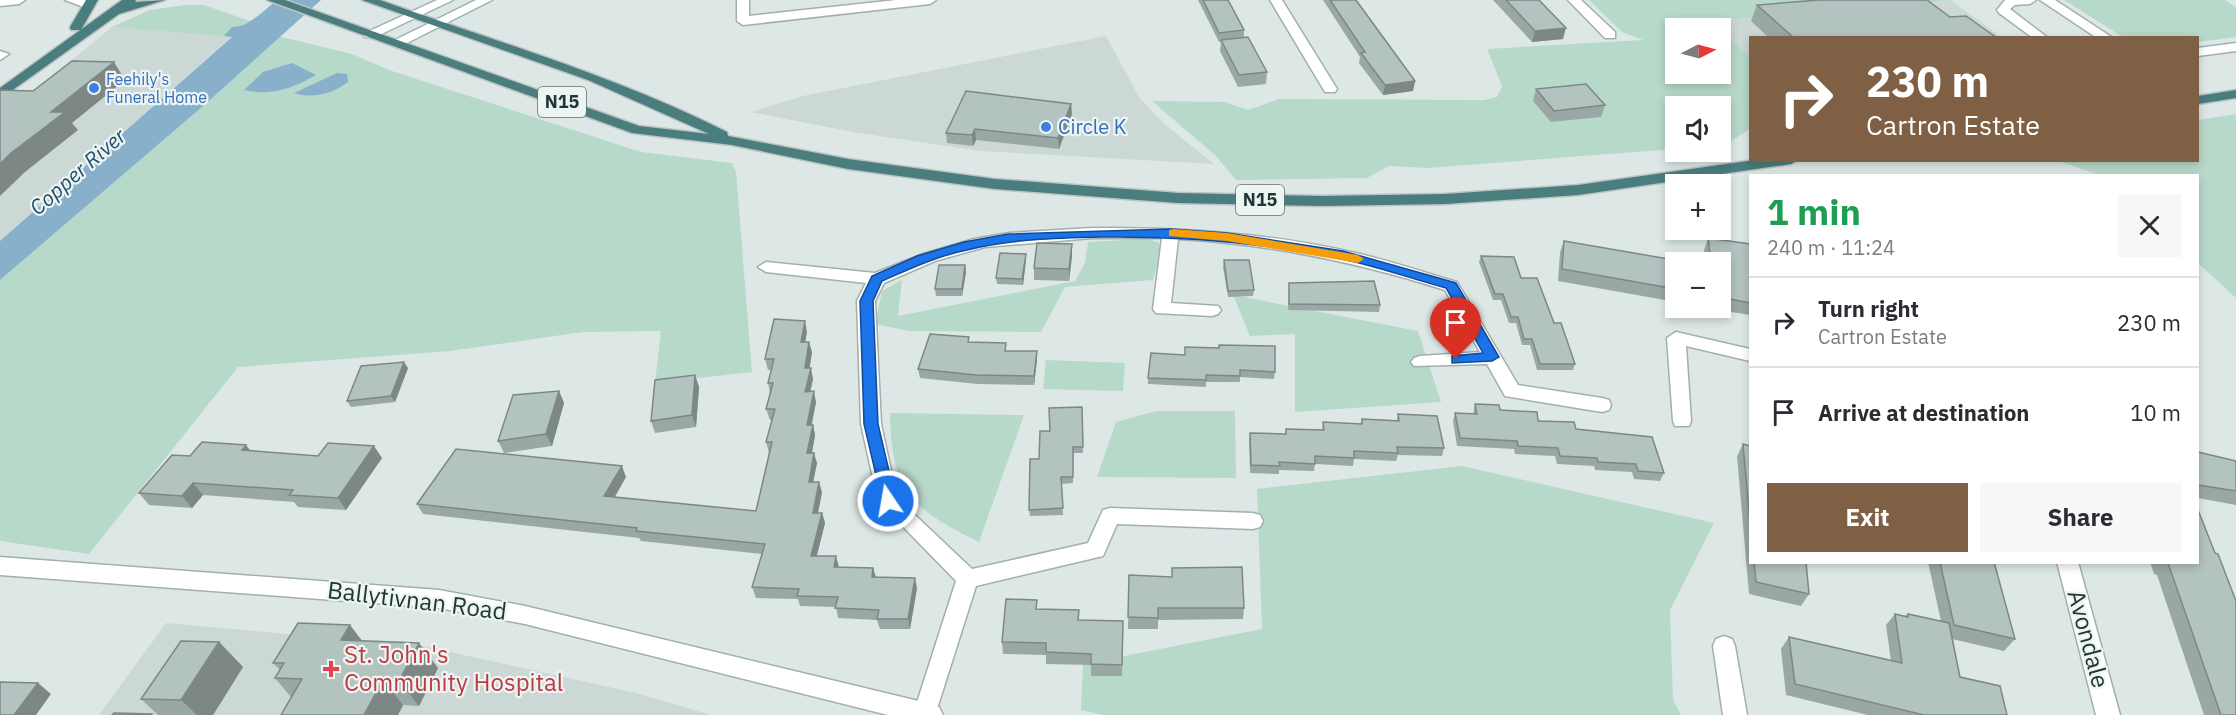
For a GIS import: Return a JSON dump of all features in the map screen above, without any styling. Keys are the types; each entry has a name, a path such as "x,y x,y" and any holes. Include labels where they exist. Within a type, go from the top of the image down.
{"highway":[{"path":"76,27 110,7 130,0"},
{"path":"0,95 110,7 159,0"},
{"name":"N15","path":"273,0 637,130 732,141 848,164 995,183 1178,198 1298,201 1445,199 1578,190 1777,162"},
{"name":"N15","path":"368,0 549,63 680,112 732,141"},
{"path":"59,50 90,3"},
{"path":"2199,100 2236,94"}],"street":[{"path":"0,2 18,0"},
{"path":"70,0 90,3"},
{"path":"370,34 447,0"},
{"path":"396,43 486,0"},
{"path":"743,0 743,21 930,0"},
{"path":"1276,0 1329,88"},
{"path":"1574,0 1610,35"},
{"path":"2030,0 2011,1 2003,10 2039,36"},
{"path":"2046,0 2105,36"},
{"path":"2199,52 2236,47"},
{"path":"766,267 877,279 932,256 1008,238 1105,231 1227,237 1343,255 1451,286 1512,391 1602,405"},
{"path":"1171,233 1162,309 1212,310"},
{"path":"877,279 866,301 868,364 871,424 888,501 968,579"},
{"path":"1682,421 1676,338 1749,355"},
{"path":"1420,362 1492,357"},
{"path":"968,579 1096,550 1110,516 1254,521"},
{"name":"Avondale","path":"2068,564 2108,715"},
{"name":"Ballytivnan Road","path":"0,566 439,599 525,615 928,714"},
{"path":"928,714 968,579"},
{"path":"1724,646 1735,715"}],"shaded area":[{"path":"1952,1 2000,36 1749,36 1749,56 1731,39 1731,19"},
{"path":"112,27 232,36 0,241 0,119"},
{"path":"1106,36 1139,97 1163,123 1214,164 980,151 853,132 751,112 803,96"},
{"name":"St. John's Community Hospital","path":"166,623 423,646 636,693 711,715 99,715"}],"green space":[{"path":"1589,0 1956,0 1731,19 1665,18 1665,84 1731,84 1731,39 1749,56 1749,130 1731,141 1731,96 1665,96 1665,150 1428,168 1389,166 1367,178 1236,180 1216,156 1152,101 1225,102 1248,110 1279,99 1484,100 1497,97 1502,86 1487,49 1643,40 1622,32"},
{"path":"2064,0 2225,0 2236,7 2236,37 2199,42 2199,36 2121,36"},
{"path":"204,5 250,21 239,27 232,27 224,36 112,27 150,10"},
{"path":"278,36 352,54 389,70 641,152 732,163 736,172 752,372 655,383 661,331 583,332 450,351 238,367 89,554 0,541 0,280 202,107"},
{"path":"2236,114 2236,298 2199,264 2199,174 2096,174 2062,162 2199,162 2199,120"},
{"path":"1146,239 1158,242 1162,248 1153,280 1065,287 1041,332 909,331 875,324 882,291 902,280 898,316 1075,281 1085,263 1088,242"},
{"path":"1233,295 1418,331 1441,402 1295,412 1295,334 1250,336"},
{"path":"1046,360 1125,363 1123,391 1043,389"},
{"path":"1156,411 1235,411 1236,478 1097,477 1116,422"},
{"path":"890,413 1024,415 979,542 937,519 910,495 901,480 895,462"},
{"path":"1462,466 1714,523 1670,610 1673,700 1681,715 1103,715 1081,710 1083,664 1262,629 1257,489"}],"water":[{"name":"Copper River","path":"277,0 321,0 202,107 0,280 0,241 232,37 224,36 232,27 250,21"},
{"path":"292,63 316,75 298,84 272,92 244,90 263,72"},
{"path":"337,73 347,74 348,82 335,90 308,96 294,93"}],"building":[{"path":"1203,0 1228,0 1244,30 1219,33"},
{"path":"1330,0 1356,0 1415,81 1385,85 1361,53 1365,52"},
{"path":"1506,0 1539,0 1566,28 1535,31"},
{"path":"1819,0 1927,0 1950,17 1966,16 1994,36 1792,36 1757,5"},
{"path":"1248,37 1267,72 1239,75 1221,40"},
{"path":"72,61 114,62 51,112 65,112 0,164 0,90 33,91"},
{"path":"1586,84 1605,105 1554,111 1536,89"},
{"path":"966,91 1071,104 1058,138 975,129 972,135 946,133"},
{"path":"1708,240 1749,244 1749,303 1731,299 1731,252 1710,252"},
{"path":"1564,241 1665,258 1665,287 1562,269"},
{"path":"1037,243 1072,244 1069,269 1034,268"},
{"path":"1000,253 1026,254 1022,279 996,278"},
{"path":"1481,256 1514,257 1521,278 1537,278 1554,323 1561,323 1575,364 1540,364 1532,339 1524,339 1518,317 1511,317 1503,294 1495,294"},
{"path":"1224,260 1249,260 1254,290 1228,291"},
{"path":"939,265 965,265 962,289 935,289"},
{"path":"1374,281 1380,305 1289,304 1289,283"},
{"path":"774,319 805,321 801,342 809,342 805,368 811,368 805,392 814,391 807,425 813,425 807,453 814,453 809,482 819,482 813,513 822,513 811,556 836,556 834,567 873,568 872,577 915,578 908,619 877,619 879,610 835,608 838,597 797,596 799,589 752,587 765,544 636,531 637,528 417,504 456,449 622,466 604,496 756,511 772,442 766,442 775,409 766,409 773,383 768,383 774,359 765,359"},
{"path":"930,334 969,337 968,342 1006,343 1005,351 1037,351 1034,376 976,375 918,369"},
{"path":"1219,345 1275,346 1275,372 1240,370 1240,376 1206,375 1206,380 1148,378 1151,353 1185,355 1185,347 1219,348"},
{"path":"404,362 391,396 347,401 361,366"},
{"path":"695,375 692,415 651,421 655,380"},
{"path":"559,391 546,434 498,441 513,395"},
{"path":"1475,404 1499,405 1500,410 1537,412 1538,421 1574,422 1576,429 1652,437 1664,473 1638,471 1636,464 1598,462 1597,458 1560,456 1558,448 1518,446 1517,441 1460,438 1455,413 1477,414"},
{"path":"1082,407 1083,447 1073,447 1073,477 1061,477 1063,508 1029,510 1030,459 1039,459 1040,431 1050,431 1049,408"},
{"path":"1398,414 1437,416 1444,448 1397,447 1398,453 1354,451 1354,458 1315,456 1315,464 1279,462 1280,466 1251,465 1250,433 1286,434 1286,429 1324,430 1323,422 1362,424 1362,419 1399,421"},
{"path":"202,442 246,445 242,450 318,456 328,443 374,446 338,498 289,495 293,490 193,483 182,496 139,493 172,455 190,456"},
{"path":"1743,444 1749,446 1749,512"},
{"path":"2199,452 2236,461 2236,491 2199,485"},
{"path":"2199,513 2236,601 2236,715 2221,715 2168,564 2199,564"},
{"path":"1754,564 1806,564 1809,594 1756,582"},
{"path":"1940,564 1995,564 2015,639 1954,625"},
{"path":"1242,567 1244,608 1158,608 1158,618 1128,617 1129,575 1172,577 1172,568"},
{"path":"1006,599 1037,600 1036,609 1079,610 1078,620 1123,621 1122,665 1091,664 1091,654 1046,652 1046,643 1002,642"},
{"path":"1895,614 1908,617 1908,614 1949,623 1960,677 2000,686 2007,715 1924,715 1795,684 1789,637 1902,663"},
{"path":"298,623 350,625 341,640 419,643 399,681 383,680 364,715 281,715 302,679 275,678 284,663 273,663"},
{"path":"181,641 219,642 181,700 141,699"},
{"path":"0,682 38,683 14,715 0,715"},
{"path":"114,713 152,714 112,715"}],"slow traffic":[{"path":"1173,233 1227,237 1358,259"}],"place":[{"name":"Feehily's Funeral Home","path":"94,88"},
{"name":"Circle K","path":"1046,127"},
{"name":"St. John's Community Hospital","path":"331,669"}],"route":[{"path":"888,501 871,424 866,301 877,279 921,259 964,246 1008,238 1105,231 1227,237 1343,255 1451,286 1492,357 1456,359"}]}
